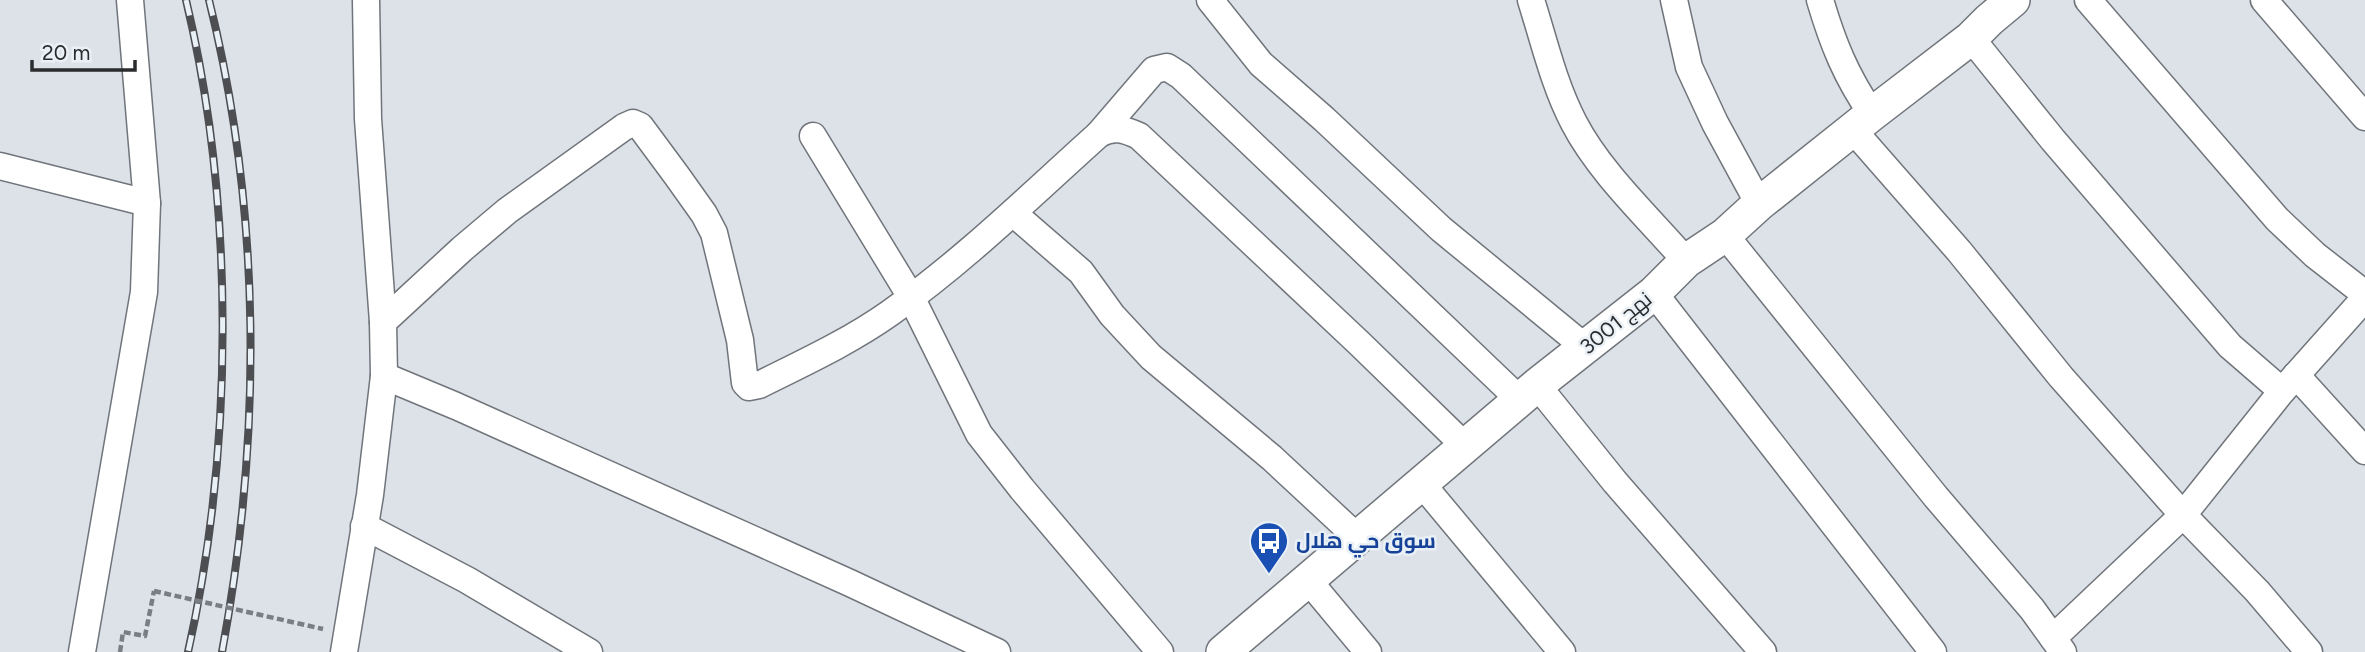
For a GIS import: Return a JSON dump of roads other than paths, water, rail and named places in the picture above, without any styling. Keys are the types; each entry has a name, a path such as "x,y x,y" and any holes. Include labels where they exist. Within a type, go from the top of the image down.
{"street":[{"path":"82,652 144,292 147,203 130,0"},
{"path":"344,652 384,376 383,322 368,119 366,0"},
{"path":"1210,0 1261,64 1441,229 1586,348"},
{"path":"1531,0 1574,122 1613,178 1686,261"},
{"path":"1674,0 1689,67 1715,123 1759,204"},
{"path":"1820,0 1833,44 1851,84 1863,122 1959,251 2061,377 2183,515 2257,591 2309,652"},
{"path":"1725,235 1936,497 2000,569 2058,645 2183,515 2289,383 2365,296 2277,219 2088,0"},
{"path":"2264,0 2365,117"},
{"path":"1988,14 2053,140 2230,346 2289,383 2365,451"},
{"name":"نهج 3001","path":"1223,652 1529,393 1654,293 1686,261 1725,235 1759,204 1863,122 1988,14"},
{"path":"383,322 507,211 633,123 640,126 677,176 714,233 740,340 745,383 749,387 758,385 826,352 871,326 911,297 1013,213 1099,134 1154,70 1167,67 1529,393 1615,482 1763,652"},
{"path":"1099,134 1117,128 1139,136 1466,447"},
{"path":"813,136 911,297 979,434 1160,652"},
{"path":"0,166 147,203"},
{"path":"1013,213 1081,272 1112,315 1151,357 1272,458 1358,538"},
{"path":"1654,293 1933,652"},
{"path":"384,376 837,577 997,652"},
{"path":"1422,484 1562,652"},
{"path":"364,526 467,580 589,652"},
{"path":"1308,580 1368,652"}],"railway":[{"path":"186,0 202,78 213,160 223,326 221,410 214,492 203,574 188,652"},
{"path":"209,0 226,80 239,162 247,243 250,325 244,489 222,652"}],"place":[{"name":"سوق حي هلال","path":"1269,575"}]}
